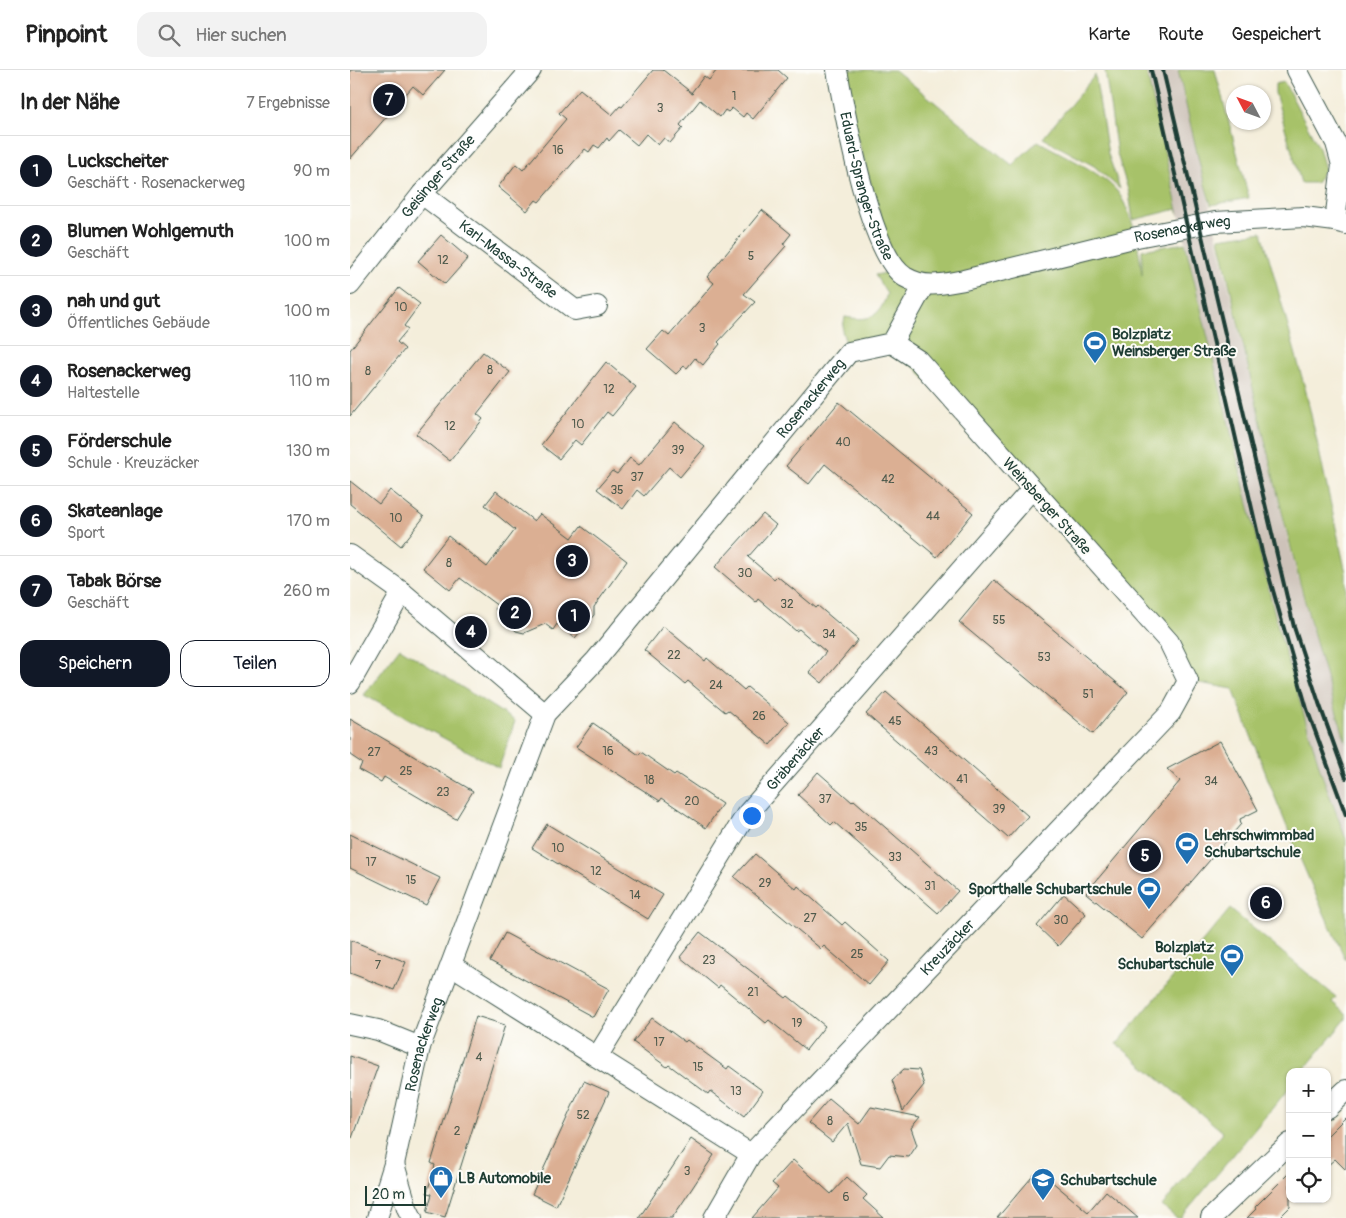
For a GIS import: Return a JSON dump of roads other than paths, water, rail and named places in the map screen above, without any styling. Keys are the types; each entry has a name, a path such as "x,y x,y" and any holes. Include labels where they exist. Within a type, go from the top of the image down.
{"street":[{"name":"Geisinger Straße","path":"353,275 531,70"},
{"name":"Eduard-Spranger-Straße","path":"837,70 851,147 882,247 897,271 924,285"},
{"path":"1297,70 1336,143 1342,165 1341,222"},
{"name":"Karl-Massa-Straße","path":"422,194 575,310 597,306"},
{"name":"Rosenackerweg","path":"924,285 938,285 964,280 1137,237 1215,222 1304,217 1341,222"},
{"path":"892,343 924,285"},
{"name":"Rosenackerweg","path":"378,1218 394,1164 420,1047 545,714 596,660 849,352 892,343"},
{"name":"Weinsberger Straße","path":"892,343 918,360 1031,490 1169,642 1188,681"},
{"name":"Gräbenäcker","path":"597,1058 746,815 1031,490"},
{"path":"350,555 402,592 545,714"},
{"path":"350,683 402,592"},
{"name":"Kreuzäcker","path":"714,1218 752,1154 1171,712 1188,681"},
{"path":"451,965 752,1154"},
{"path":"350,1024 378,1030 420,1047"},
{"path":"1331,1104 1346,1090"},
{"path":"1211,1218 1286,1147"},
{"name":"Rosenackerweg","path":"394,1164 407,1208 412,1218"}],"railway":[{"path":"1151,70 1262,552 1307,709 1346,815"},
{"path":"1163,70 1294,627 1346,778"}],"place":[{"name":"Tabak Börse","path":"389,100"},
{"name":"Bolzplatz Weinsberger Straße","path":"1095,364"},
{"name":"nah und gut","path":"572,561"},
{"name":"Blumen Wohlgemuth","path":"515,613"},
{"name":"Luckscheiter","path":"574,616"},
{"name":"Rosenackerweg","path":"471,632"},
{"name":"Förderschule","path":"1145,856"},
{"name":"Lehrschwimmbad Schubartschule","path":"1187,865"},
{"name":"Skateanlage","path":"1266,903"},
{"name":"Sporthalle Schubartschule","path":"1149,910"},
{"name":"Bolzplatz Schubartschule","path":"1232,977"},
{"name":"LB Automobile","path":"441,1199"},
{"name":"Schubartschule","path":"1043,1201"}]}
